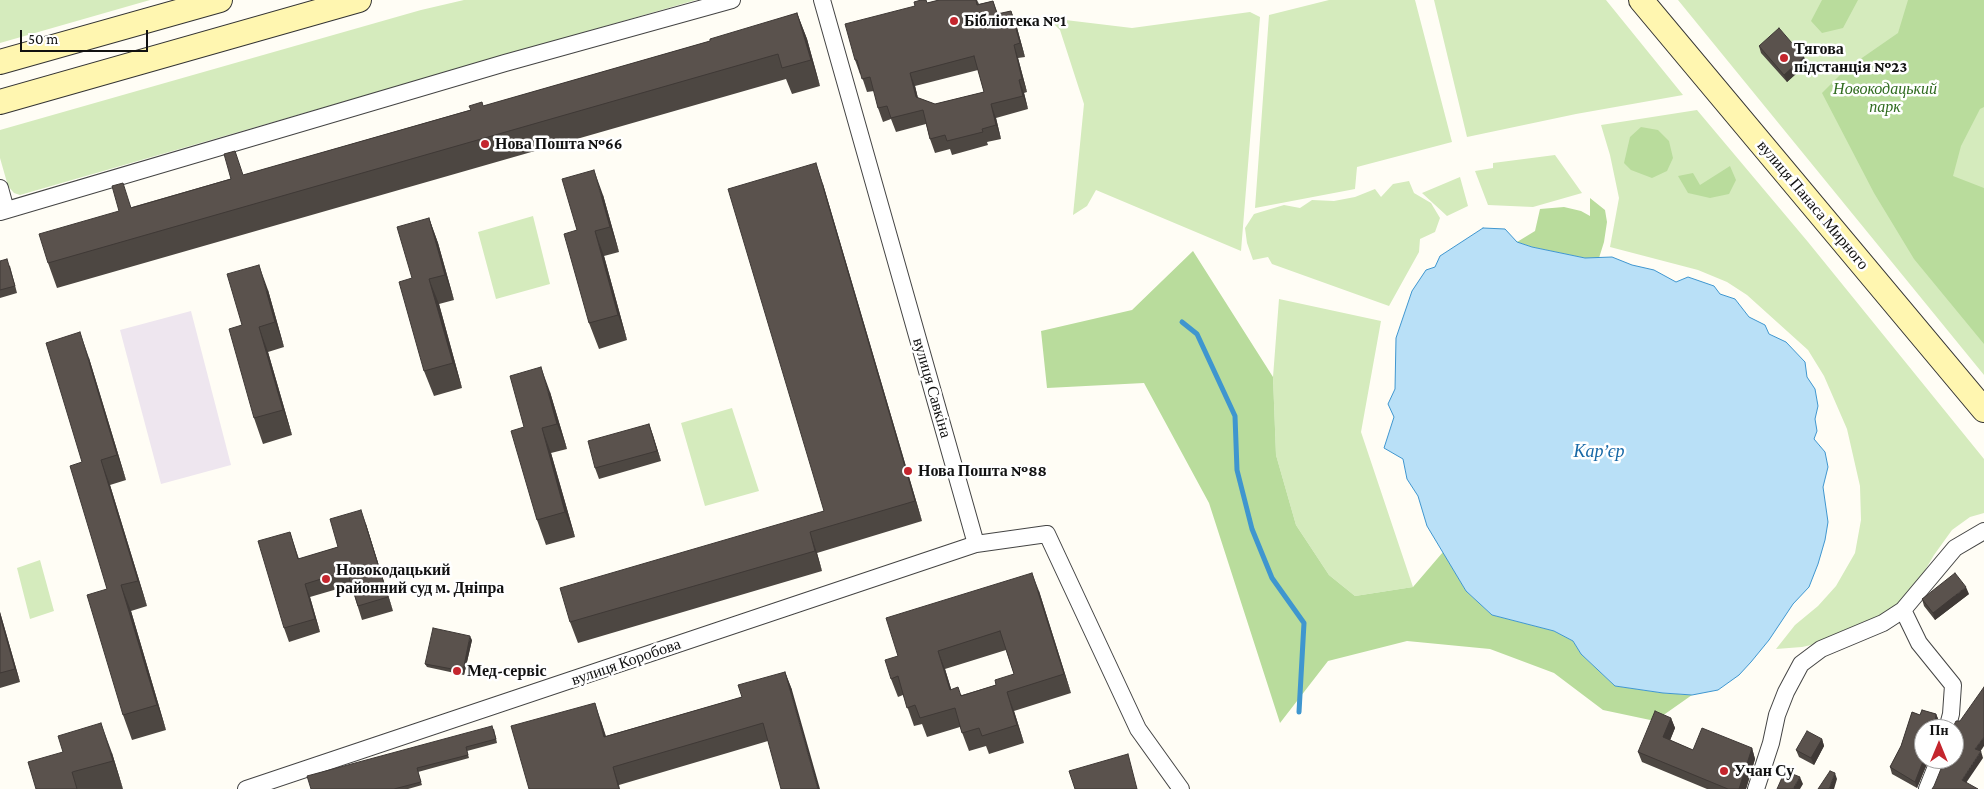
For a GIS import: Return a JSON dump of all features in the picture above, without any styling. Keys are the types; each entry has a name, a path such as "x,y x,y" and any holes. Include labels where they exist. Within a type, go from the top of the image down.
{"main road":[{"path":"0,62 220,0"},
{"path":"0,102 359,0"},
{"name":"вулиця Панаса Мирного","path":"1641,0 1984,410"}],"street":[{"path":"0,188 3,211 505,64 732,0"},
{"name":"вулиця Савкіна","path":"822,0 976,544"},
{"path":"1756,789 1771,743 1777,715 1786,692 1801,664 1821,649 1883,623 1903,610 1955,548 1984,531"},
{"path":"976,544 1047,534 1138,729 1181,789"},
{"name":"вулиця Коробова","path":"246,789 976,544"},
{"path":"1903,610 1919,643 1953,685 1950,719"},
{"path":"1928,789 1935,769"}],"shaded area":[{"path":"191,311 231,465 161,484 120,330"}],"green space":[{"path":"0,0 150,0 0,43"},
{"path":"464,0 696,0 20,195 14,193 8,186 0,158 0,130 421,10"},
{"path":"1329,0 1415,0 1452,142 1357,167 1355,189 1255,208 1269,15"},
{"path":"1434,0 1606,0 1683,95 1576,114 1467,137"},
{"name":"Новокодацький парк","path":"1678,0 1984,0 1984,375"},
{"path":"1822,0 1858,0 1843,28 1822,33 1811,21"},
{"path":"1908,0 1984,0 1984,107 1980,109 1961,146 1953,176 1984,188 1984,344 1914,259 1874,193 1822,93 1846,69 1898,33"},
{"path":"1250,12 1260,17 1241,251 1096,190 1087,206 1073,215 1084,104 1060,30 1054,24 1057,19 1132,28"},
{"path":"1697,110 1808,242 1984,459 1984,513 1970,517 1952,530 1934,555 1907,601 1848,637 1802,647 1776,649 1795,625 1818,606 1836,586 1855,553 1861,520 1860,486 1847,429 1824,376 1808,350 1747,295 1727,282 1698,270 1610,247 1619,198 1610,155 1601,125"},
{"path":"1641,127 1658,130 1669,141 1673,158 1667,171 1652,178 1631,170 1624,163 1630,137"},
{"path":"1555,155 1582,193 1533,207 1488,205 1475,171 1493,168 1493,163"},
{"path":"1730,166 1736,180 1729,194 1710,198 1688,193 1678,176 1693,173 1700,185"},
{"path":"1460,177 1468,206 1447,216 1422,193"},
{"path":"1409,181 1414,193 1431,203 1440,218 1435,232 1420,239 1419,252 1389,306 1272,264 1268,257 1253,260 1247,243 1245,228 1254,214 1284,205 1300,208 1312,200 1334,201 1355,197 1375,189 1381,197 1393,184"},
{"path":"1590,198 1605,210 1607,222 1599,258 1585,258 1517,242 1535,231 1540,209 1564,207 1581,211 1590,216"},
{"path":"533,216 550,284 496,299 478,232"},
{"path":"1193,251 1273,377 1276,455 1296,525 1329,575 1355,596 1413,587 1443,552 1466,591 1492,615 1554,631 1573,641 1581,654 1615,686 1692,695 1655,721 1603,710 1554,673 1490,649 1407,641 1328,661 1280,723 1209,503 1144,383 1047,388 1041,331 1132,310"},
{"path":"1279,299 1381,321 1361,432 1413,587 1355,596 1329,575 1296,525 1276,455 1273,377"},
{"path":"732,408 759,491 705,506 681,423"},
{"path":"40,560 54,611 30,619 17,568"}],"water":[{"name":"Кар’єр","path":"1483,228 1505,229 1517,242 1532,247 1585,258 1612,257 1632,265 1654,270 1676,282 1688,277 1714,286 1720,294 1735,299 1749,317 1765,325 1769,334 1786,342 1805,362 1807,377 1815,389 1818,406 1815,419 1817,431 1814,439 1825,452 1828,467 1823,487 1828,522 1825,540 1809,587 1793,604 1769,640 1751,662 1739,675 1718,690 1692,695 1615,686 1581,654 1573,641 1554,631 1492,615 1466,591 1427,526 1418,496 1407,479 1403,459 1384,448 1394,417 1388,404 1395,389 1396,338 1412,291 1426,270 1435,267 1440,256"}],"building":[{"path":"921,0 926,0 927,3 939,0 976,0 977,5 993,1 997,14 1011,11 1020,43 1014,45 1022,79 1019,80 1023,96 991,104 996,125 982,129 983,132 947,141 945,135 930,139 923,110 891,118 887,106 878,108 870,77 862,79 845,24 915,6 914,2","holes":["974,56 984,92 935,104 916,97 910,73"]},
{"path":"797,13 811,60 782,68 778,54 48,263 39,234 119,211 112,186 123,183 131,208 231,179 224,154 235,151 243,175 471,110 469,106 482,102 483,106 710,41 710,39"},
{"name":"Тягова пiдстанцiя №23","path":"1779,28 1804,57 1784,75 1759,46"},
{"path":"816,163 915,501 810,532 815,551 570,622 560,588 824,511 728,189"},
{"path":"594,170 610,227 595,231 618,315 589,323 564,234 577,230 562,179"},
{"path":"429,218 445,275 429,279 453,363 424,371 399,282 412,278 397,227"},
{"path":"7,259 15,286 0,290 0,261"},
{"path":"259,265 275,322 259,327 283,410 254,418 229,329 242,325 227,274"},
{"path":"80,332 117,455 101,460 138,581 121,585 157,705 123,715 87,595 107,589 70,466 82,462 46,343"},
{"path":"541,367 557,424 542,428 565,512 537,520 511,431 524,427 510,376"},
{"path":"649,424 657,451 595,468 588,441"},
{"name":"Новокодацький районний суд м. Дніпра","path":"361,510 388,597 358,606 347,571 305,584 315,619 284,628 258,541 290,532 298,559 338,547 330,519"},
{"path":"1032,573 1064,674 1007,692 1017,725 982,736 979,728 962,733 955,708 920,718 915,705 907,708 898,676 891,679 885,660 898,656 886,618","holes":["1000,631 1014,674 995,680 996,685 961,696 958,687 950,690 938,651"]},
{"path":"1955,573 1966,587 1933,613 1922,599"},
{"path":"0,616 15,669 0,673"},
{"path":"433,628 470,636 463,671 425,664"},
{"path":"785,672 818,789 781,789 763,723 613,767 619,789 529,789 511,726 595,703 604,737 742,697 738,685"},
{"path":"1984,687 1984,737 1975,749 1981,751 1962,780 1978,789 1932,789 1941,769 1964,769 1964,719 1961,719"},
{"path":"1922,710 1936,714 1936,719 1914,719 1914,769 1920,769 1915,782 1890,767 1901,746 1912,712 1920,715"},
{"path":"1655,711 1671,718 1663,737 1693,750 1702,728 1752,748 1739,789 1728,789 1638,752"},
{"path":"101,723 113,761 72,772 77,789 36,789 28,762 63,752 58,736"},
{"path":"492,726 496,739 466,747 468,755 417,768 421,782 394,789 311,789 307,776"},
{"path":"1807,731 1822,739 1811,758 1796,750"},
{"path":"1128,754 1137,789 1075,789 1069,771"},
{"path":"1785,771 1800,777 1793,789 1777,789"},
{"path":"1830,771 1835,773 1829,789 1818,789"}],"waterway":[{"path":"1182,322 1197,334 1235,416 1237,470 1252,529 1272,578 1304,623 1299,712"}],"place":[{"name":"Бібліотека №1","path":"954,21"},
{"name":"Тягова пiдстанцiя №23","path":"1784,58"},
{"name":"Нова Пошта №66","path":"485,144"},
{"name":"Нова Пошта №88","path":"908,471"},
{"name":"Новокодацький районний суд м. Дніпра","path":"326,579"},
{"name":"Мед-сервіс","path":"457,671"},
{"name":"Учан Су","path":"1724,771"}]}
